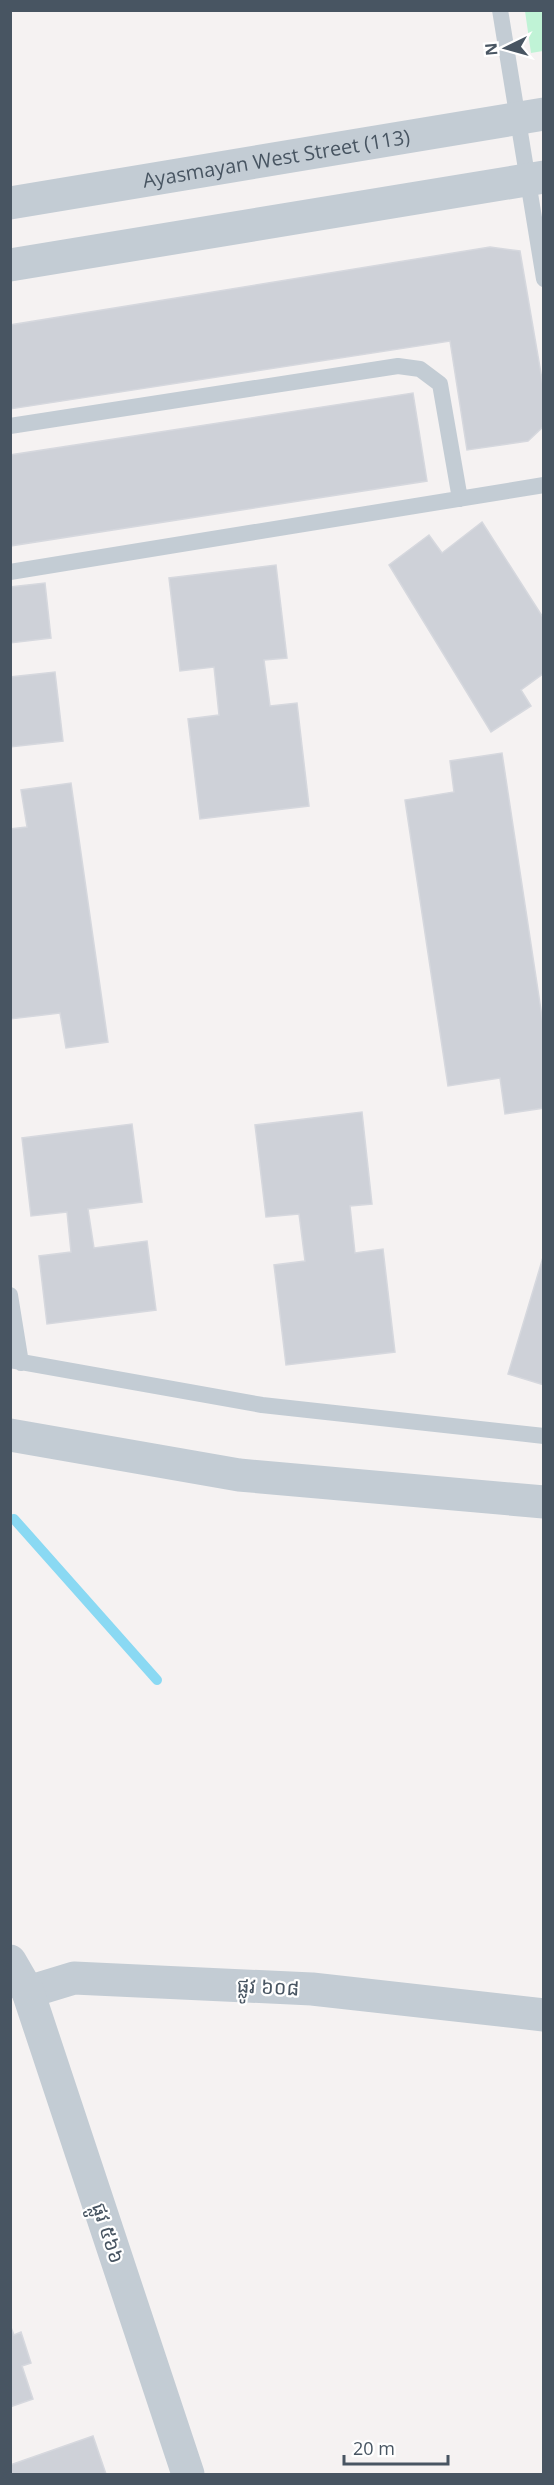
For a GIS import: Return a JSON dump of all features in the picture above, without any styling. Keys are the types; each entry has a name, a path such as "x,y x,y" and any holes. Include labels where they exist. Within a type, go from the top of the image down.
{"street":[{"name":"Ayasmayan West Street (113)","path":"10,203 530,116"},
{"path":"10,265 535,178"},
{"path":"10,1435 239,1475 543,1502"},
{"path":"10,1961 28,1992"},
{"name":"ផ្លូវ ៦០៨","path":"28,1992 74,1978 312,1989 543,2015"},
{"name":"ផ្លូវ ៥៦៦","path":"28,1992 188,2475"}],"lane":[{"path":"500,10 530,116 543,279"},
{"path":"10,426 398,366 420,369 440,384 460,499"},
{"path":"10,572 543,485"},
{"path":"10,1295 16,1362 262,1405 543,1436"}],"green space":[{"path":"525,11 543,11 543,51 531,53"}],"building":[{"path":"490,247 520,251 544,391 544,426 528,441 467,450 450,341 10,409 10,325"},
{"path":"413,393 427,481 10,546 10,455"},
{"path":"482,522 544,619 544,673 521,690 531,706 491,732 389,565 429,535 442,553"},
{"path":"276,565 287,658 264,660 270,706 297,703 309,806 200,819 188,719 219,715 214,667 180,671 169,578"},
{"path":"45,583 51,638 10,643 10,587"},
{"path":"55,672 63,741 10,747 10,677"},
{"path":"502,753 544,1030 544,1108 505,1114 500,1078 448,1086 405,800 454,792 450,761"},
{"path":"71,783 108,1042 66,1048 60,1013 10,1019 10,829 27,827 21,790"},
{"path":"362,1112 372,1204 350,1206 355,1253 383,1249 395,1352 286,1365 274,1265 305,1261 299,1214 266,1217 255,1125"},
{"path":"132,1124 142,1202 88,1209 94,1248 147,1241 156,1310 47,1324 39,1256 71,1252 67,1212 31,1216 22,1138"},
{"path":"544,1254 544,1385 508,1374"},
{"path":"10,2325 14,2335 21,2332 31,2363 22,2366 33,2399 10,2407"},
{"path":"93,2436 106,2474 10,2474 10,2465"}],"waterway":[{"path":"14,1519 157,1680"}]}
